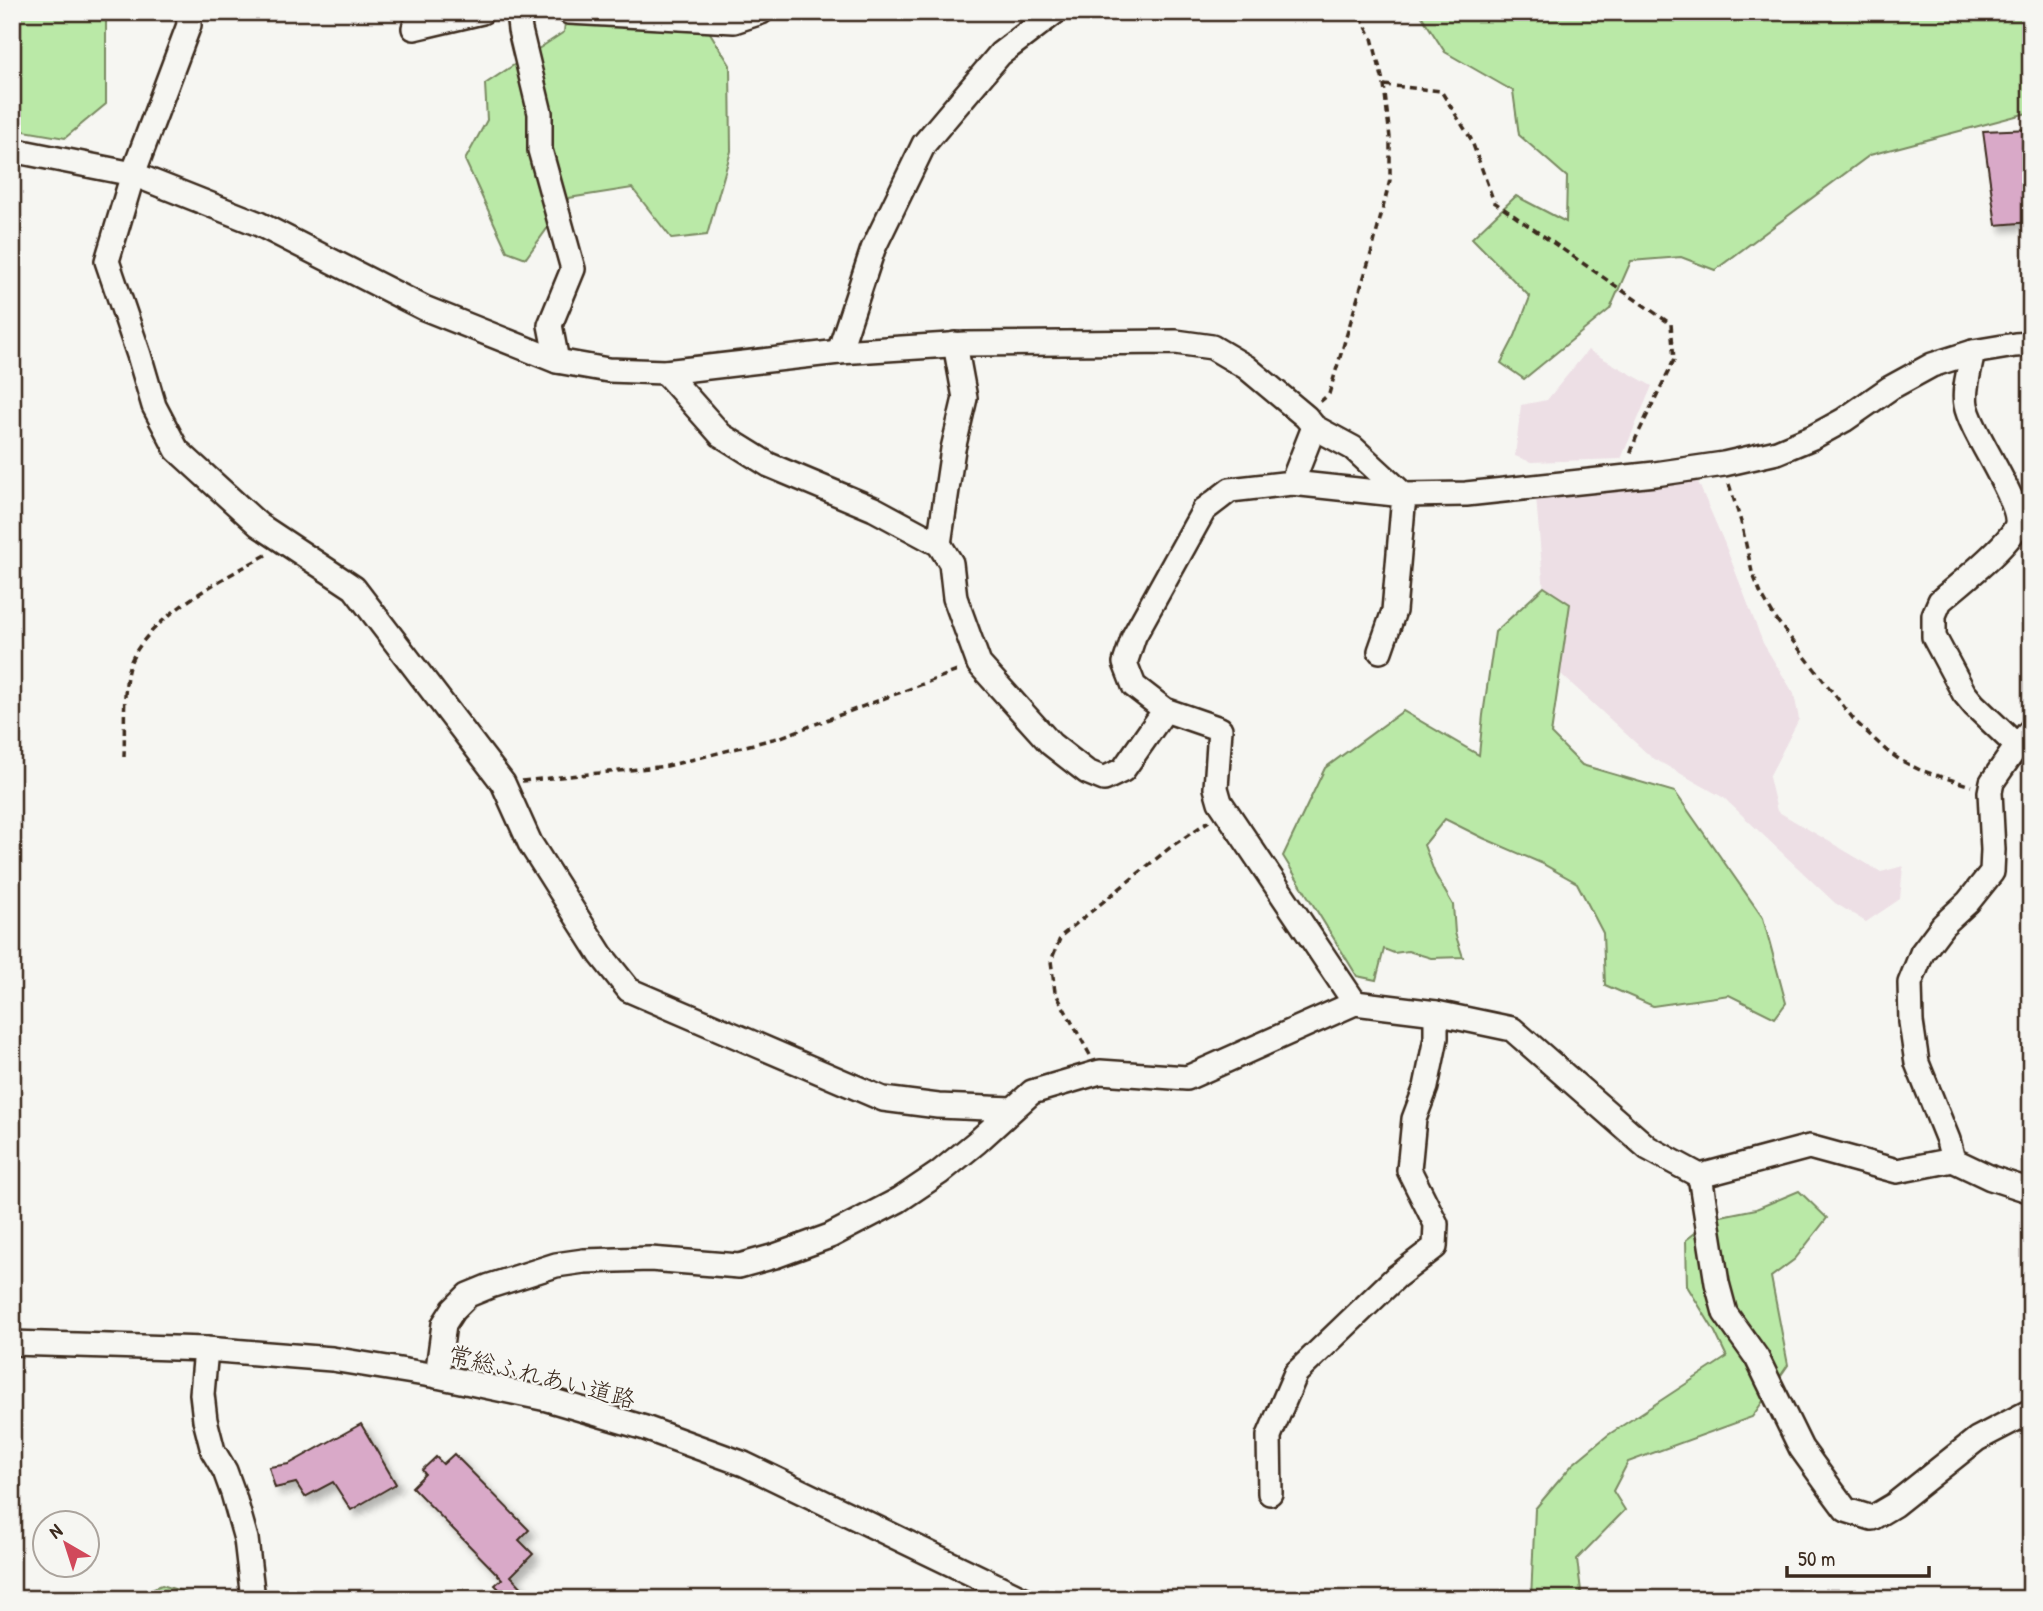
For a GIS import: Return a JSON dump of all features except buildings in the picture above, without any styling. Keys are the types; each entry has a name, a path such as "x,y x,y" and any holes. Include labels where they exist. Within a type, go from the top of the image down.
{"street":[{"path":"188,12 189,25 133,174 107,261 154,406 177,450 259,525 354,589 503,783 530,843 601,955 629,990 883,1099 938,1106 1012,1109"},
{"path":"414,28 482,12"},
{"path":"519,12 520,30 540,113 540,150 573,269 550,325 557,361"},
{"path":"569,12 734,21 761,12"},
{"path":"839,352 873,249 924,144 1033,19 1055,12"},
{"path":"12,150 133,174 259,224 424,308 557,361 608,370 665,372 839,352 955,344 1176,342 1212,347 1246,367 1310,422 1353,448 1404,495"},
{"path":"939,544 953,449 965,398 955,344"},
{"path":"1354,1003 1220,803 1216,788 1220,729 1166,710 1134,686 1125,663 1134,636 1204,510 1230,490 1292,483 1404,495 1466,494 1724,464 1777,452 1813,437 1932,365 1973,352 2031,344"},
{"path":"1953,1160 1948,1140 1917,1063 1910,1022 1910,983 1922,953 1943,925 1968,902 1992,872 1992,782 2024,738 1974,705 1964,693 1934,637 1934,615 1940,601 2009,539 2018,524 2007,489 1975,432 1966,404 1973,352"},
{"path":"665,372 721,435 769,464 874,509 939,544 951,563 955,598 979,664 1052,744 1087,772 1104,779 1123,770 1166,710"},
{"path":"1292,483 1310,422"},
{"path":"1380,651 1394,611 1404,495"},
{"path":"437,1376 444,1324 468,1295 556,1265 584,1261 650,1259 739,1266 775,1256 830,1236 900,1200 977,1142 1032,1092 1100,1072 1186,1078 1354,1003 1437,1013 1512,1029 1648,1148 1700,1176 1809,1147 1897,1171 1953,1160 1991,1178 2031,1191"},
{"path":"1270,1493 1269,1436 1296,1373 1396,1277 1435,1247 1436,1224 1409,1170 1414,1119 1426,1087 1436,1038 1437,1013"},
{"path":"1700,1176 1717,1283 1726,1313 1757,1359 1801,1448 1846,1510 1872,1518 1894,1505 1977,1439 2031,1411"},
{"name":"常総ふれあい道路","path":"12,1343 206,1349 332,1359 437,1376 547,1399 645,1428 744,1464 1024,1599"},
{"path":"206,1349 202,1394 205,1420 213,1451 225,1471 233,1493 246,1539 253,1599"}],"path":[{"path":"1310,422 1329,394 1390,180 1390,138 1384,85 1372,38 1358,12"},
{"path":"1384,85 1441,91 1471,139 1494,202 1671,324 1674,360 1636,438 1622,476"},
{"path":"1724,464 1752,572 1761,594 1775,618 1855,721 1900,760 1920,770 1990,792"},
{"path":"124,757 127,673 140,645 152,629 194,596 286,543"},
{"path":"503,783 680,763 781,737 979,664"},
{"path":"1100,1072 1055,992 1051,961 1061,936 1172,846 1225,810"}],"shaded area":[{"path":"1588,350 1652,386 1621,459 1531,462 1515,456 1521,405 1547,400"},
{"path":"1692,468 1763,643 1794,694 1799,719 1769,777 1777,811 1881,872 1903,866 1900,899 1866,922 1835,903 1724,798 1651,757 1550,664 1536,497"}],"green space":[{"path":"12,12 106,12 106,104 65,138 12,129"},
{"path":"566,12 697,12 730,65 731,151 707,235 672,239 632,188 569,198 526,258 507,251 465,160 487,120 485,84 564,32"},
{"path":"1419,12 2031,12 2031,112 1870,155 1715,270 1681,257 1631,261 1610,309 1524,379 1501,363 1530,297 1472,238 1516,196 1566,222 1567,177 1519,135 1513,91 1445,52"},
{"path":"1544,587 1570,604 1551,734 1582,765 1675,792 1763,918 1786,1003 1775,1018 1729,995 1653,1006 1605,985 1603,933 1577,883 1541,863 1445,819 1424,845 1435,874 1453,905 1455,933 1463,957 1431,958 1408,951 1394,953 1384,949 1376,980 1357,976 1283,856 1325,768 1403,711 1479,755 1495,632"},
{"path":"1799,1191 1827,1218 1795,1259 1771,1277 1788,1365 1752,1417 1628,1462 1613,1491 1625,1510 1577,1559 1582,1599 1531,1599 1535,1509 1573,1464 1608,1435 1727,1357 1687,1286 1686,1240 1716,1217 1756,1209"},
{"path":"162,1585 205,1599 123,1599"}]}
